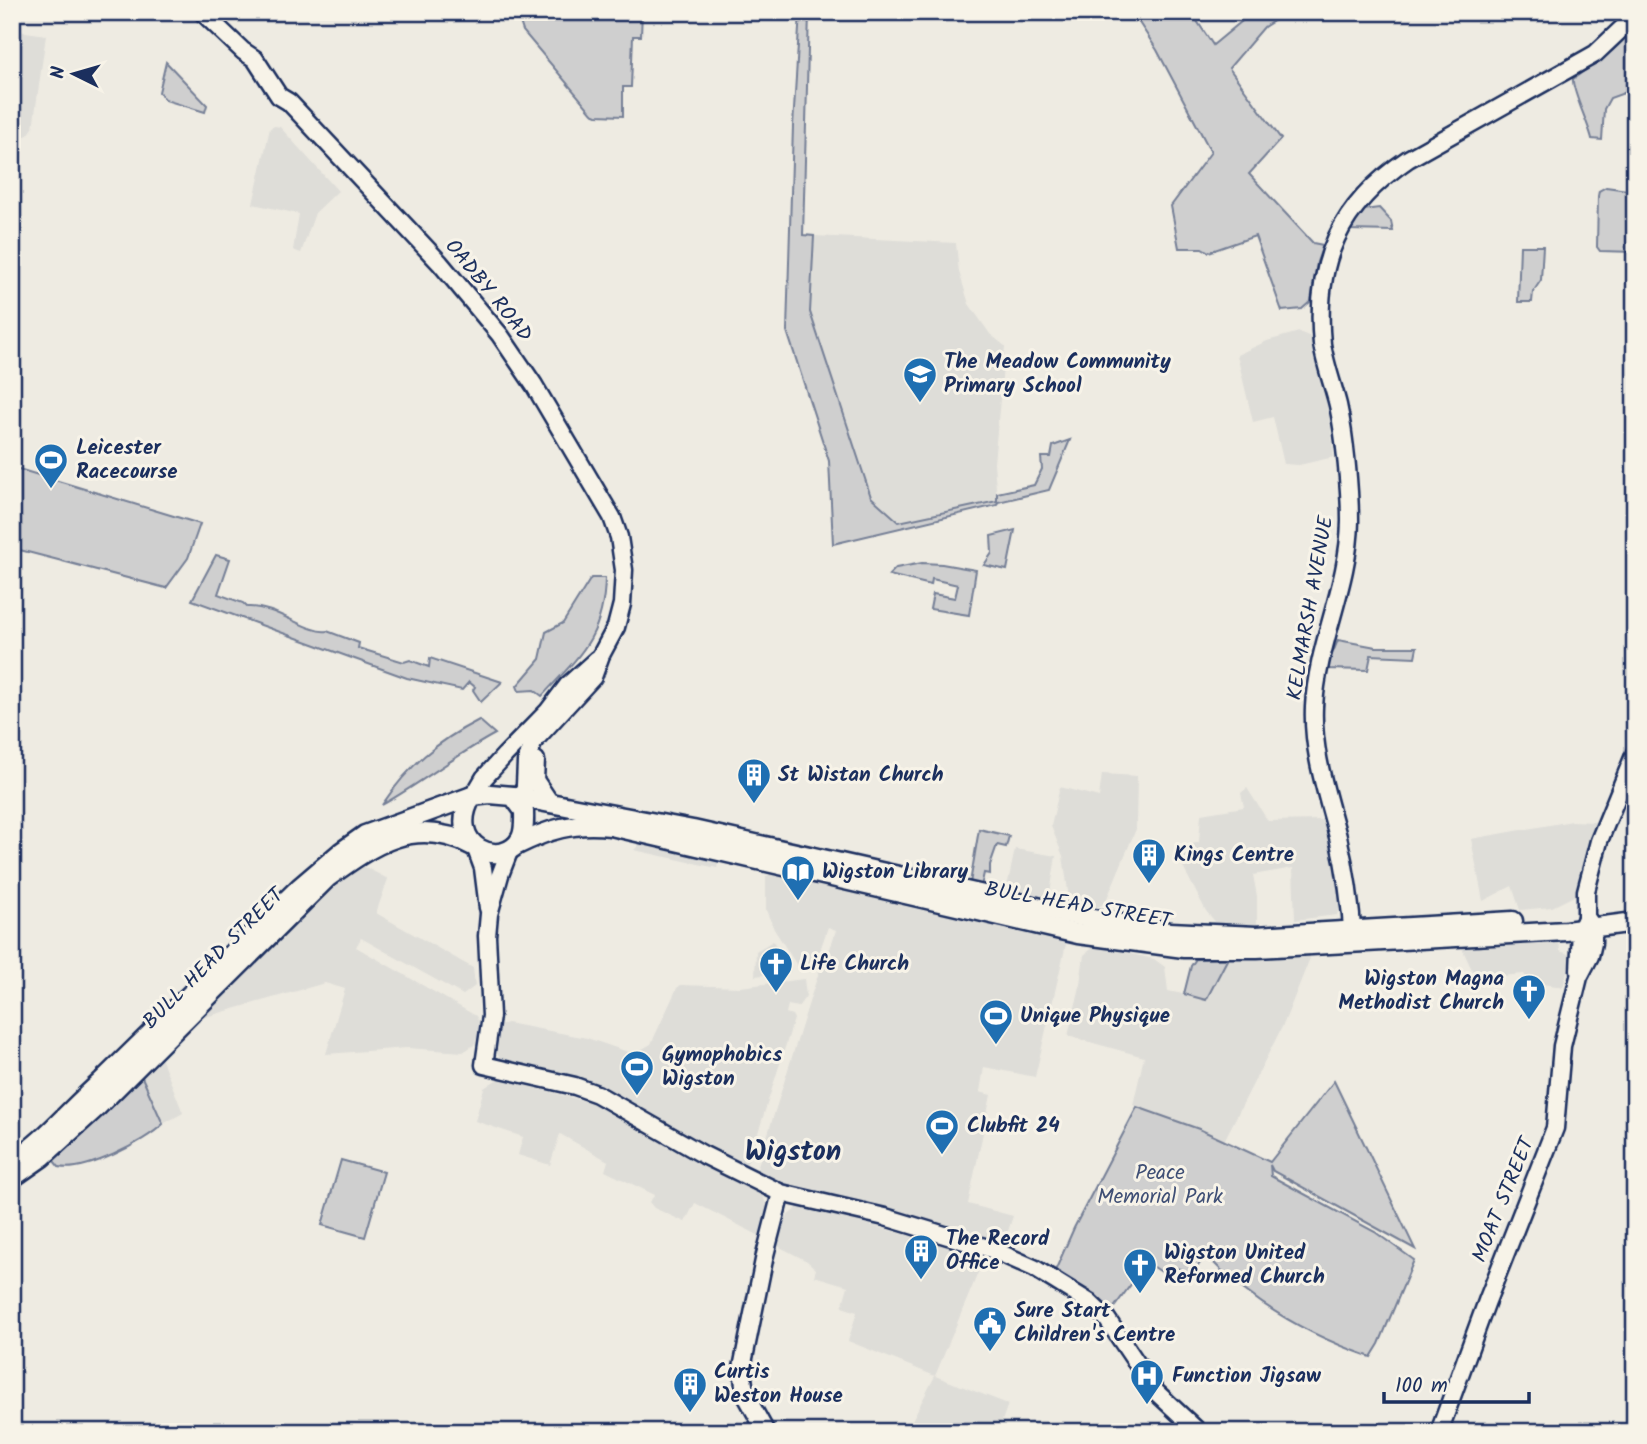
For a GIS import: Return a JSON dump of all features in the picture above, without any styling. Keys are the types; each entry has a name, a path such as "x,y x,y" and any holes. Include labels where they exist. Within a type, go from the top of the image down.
{"main road":[{"name":"OADBY ROAD","path":"202,12 254,59 279,96 289,102 440,263 500,335 534,385 612,517 619,537 624,570 622,604 616,627 593,677 534,741 526,762 521,801"},
{"name":"KELMARSH AVENUE","path":"1353,938 1338,840 1315,740 1316,684 1336,605 1350,522 1339,410 1323,347 1321,327 1327,262 1333,241 1347,216 1389,172 1595,54 1635,16"},
{"name":"OADBY ROAD","path":"473,796 484,778 548,711 567,686 601,655"},
{"path":"544,730 535,764 535,780 551,804"},
{"name":"MOAT STREET","path":"1439,1432 1555,1128 1562,1046 1579,977 1590,956 1596,923 1586,891 1599,841 1635,753"},
{"path":"489,914 500,875 523,834 521,801 490,793 473,796 467,805 466,831 475,847 484,874 489,914 491,1016 484,1065 575,1086 597,1094 712,1160 781,1193 885,1217 991,1249 1055,1280 1089,1302 1107,1319 1156,1392 1199,1432"},
{"name":"BULL HEAD STREET","path":"12,1163 45,1138 79,1101 300,887 341,852 365,835 473,796"},
{"name":"BULL HEAD STREET","path":"521,801 693,830 1082,917 1156,930 1229,936 1353,938 1476,923 1545,920 1596,923"},
{"name":"BULL HEAD STREET","path":"513,848 543,832 558,828 592,824 611,826 1088,935 1157,946 1203,949 1353,938 1562,931 1596,923"},
{"name":"BULL HEAD STREET","path":"12,1178 64,1137 327,878 354,858 372,847 417,833 445,833 475,847"},
{"path":"475,847 493,852 513,848"},
{"path":"1596,923 1635,912"},
{"path":"1596,923 1635,922"},
{"path":"766,1432 745,1394 742,1368 765,1255 781,1193"}],"shaded area":[{"path":"12,30 46,35 33,128 28,135 17,139 12,138"},
{"path":"280,127 338,191 315,213 301,253 293,250 299,214 253,204 270,128"},
{"name":"The Meadow Community Primary School","path":"814,236 956,243 959,272 969,304 990,334 1005,346 994,463 997,501 899,522 871,497 810,312"},
{"path":"1299,332 1311,337 1328,397 1334,457 1299,465 1284,464 1273,417 1253,422 1237,355 1267,341"},
{"path":"1102,774 1137,776 1136,829 1105,903 1096,908 1066,904 1068,891 1063,856 1051,826 1060,787 1099,797"},
{"path":"1247,788 1268,821 1324,820 1334,859 1340,906 1337,915 1295,920 1293,868 1253,875 1257,896 1257,927 1219,926 1206,911 1174,850 1199,842 1201,814 1244,807 1241,793"},
{"path":"1572,821 1595,822 1576,895 1552,907 1520,910 1512,886 1483,901 1471,839"},
{"path":"641,843 719,860 717,868 634,850"},
{"path":"1015,849 1056,856 1049,900 1006,892"},
{"path":"361,865 388,879 376,913 473,968 475,986 463,995 361,938 356,947 476,1016 482,1027 474,1045 463,1052 407,1048 326,1054 345,989 325,983 195,1020 273,936 351,868"},
{"path":"773,873 908,907 1067,940 1035,1077 984,1067 980,1092 991,1095 968,1204 1013,1216 1006,1237 991,1249 985,1241 797,1188 756,1172 811,996 836,930 828,927 815,965 801,972 774,929 766,910 766,876"},
{"path":"1559,940 1560,951 1571,955 1563,987 1529,982 1524,974 1501,976 1480,987 1461,946"},
{"path":"773,941 790,972 755,976 756,951"},
{"path":"1095,946 1154,959 1165,967 1168,991 1183,994 1191,966 1196,959 1305,955 1310,958 1284,1023 1224,1141 1133,1105 1144,1057 1068,1036 1084,955"},
{"path":"804,979 806,996 798,1007 788,1005 786,1013 794,1019 757,1136 747,1163 742,1166 508,1064 500,1059 493,1045 497,1026 507,1023 587,1038 631,1053 637,1052 651,1044 677,988 681,985 741,987"},
{"path":"160,1055 183,1113 163,1124 141,1075"},
{"path":"499,1078 599,1105 707,1167 761,1191 768,1209 760,1236 695,1203 685,1222 654,1208 649,1202 655,1195 605,1171 608,1161 560,1134 550,1165 518,1155 523,1137 475,1121 484,1088"},
{"path":"800,1206 985,1256 935,1376 848,1341 857,1312 842,1307 848,1286 814,1276 816,1269 807,1261 776,1245 783,1219"},
{"path":"935,1376 1008,1404 998,1432 906,1432"}],"green space":[{"path":"522,12 642,12 641,36 633,36 631,87 623,87 623,116 592,113 523,31 520,22"},
{"path":"800,12 809,12 803,235 814,236 810,312 871,497 899,522 997,501 997,493 1034,485 1042,469 1041,457 1051,457 1053,446 1070,440 1049,490 833,544 829,461 787,331 793,126"},
{"path":"1132,12 1191,12 1213,45 1253,12 1288,12 1264,27 1229,68 1281,139 1249,174 1313,243 1323,245 1317,262 1311,301 1302,309 1282,311 1255,236 1209,252 1202,248 1179,248 1171,206 1211,152 1157,50"},
{"path":"1635,29 1635,89 1610,98 1604,109 1602,140 1592,139 1573,79 1613,50"},
{"path":"166,62 207,105 205,112 165,100 159,92"},
{"path":"1606,187 1627,190 1631,199 1635,200 1635,252 1600,251 1597,247 1598,196 1599,191"},
{"path":"1379,208 1391,221 1393,231 1349,230 1364,210"},
{"path":"1520,246 1543,246 1541,280 1533,292 1532,302 1518,302"},
{"path":"12,467 200,524 188,558 166,588 12,548"},
{"path":"1015,530 1007,570 984,565 992,553 991,536"},
{"path":"216,555 230,559 218,594 247,607 269,610 310,628 327,631 359,643 358,648 404,662 410,660 429,667 430,658 502,682 481,702 473,690 475,687 469,682 462,690 407,678 192,600"},
{"path":"922,563 976,570 969,615 930,609 933,594 955,598 958,585 932,579 931,585 889,575 896,568"},
{"path":"591,578 605,578 604,598 600,616 587,644 542,696 534,690 519,691 517,686 540,659 546,632 563,623"},
{"path":"1338,640 1376,647 1417,647 1415,657 1371,655 1368,670 1326,669"},
{"path":"479,720 495,734 382,805 402,778 424,756"},
{"path":"979,829 1009,836 1006,847 997,845 990,865 990,874 984,873 981,887 970,883"},
{"path":"1228,958 1206,1000 1184,994 1191,966 1196,959"},
{"path":"141,1075 163,1124 129,1147 98,1161 70,1168 59,1167 54,1161 47,1163"},
{"name":"Peace Memorial Park","path":"1334,1081 1415,1249 1273,1171 1270,1165 1271,1176 1375,1232 1414,1260 1371,1357 1305,1329 1264,1304 1226,1275 1209,1258 1208,1251 1192,1275 1177,1268 1169,1277 1154,1267 1143,1268 1110,1313 1079,1286 1055,1271 1074,1228 1137,1107 1199,1129 1270,1162"},
{"path":"341,1160 384,1172 365,1237 322,1225"}],"place":[{"name":"The Meadow Community Primary School","path":"920,404"},
{"name":"Leicester Racecourse","path":"51,490"},
{"name":"St Wistan Church","path":"754,805"},
{"name":"Kings Centre","path":"1149,885"},
{"name":"Wigston Library","path":"798,902"},
{"name":"Life Church","path":"776,994"},
{"name":"Wigston Magna Methodist Church","path":"1529,1021"},
{"name":"Unique Physique","path":"996,1046"},
{"name":"Gymophobics Wigston","path":"637,1097"},
{"name":"Clubfit 24","path":"942,1156"},
{"name":"The Record Office","path":"921,1281"},
{"name":"Wigston United Reformed Church","path":"1140,1295"},
{"name":"Sure Start Children's Centre","path":"990,1353"},
{"name":"Function Jigsaw","path":"1147,1406"},
{"name":"Curtis Weston House","path":"690,1414"}],"district":[{"name":"Wigston","path":"793,1152"}]}
